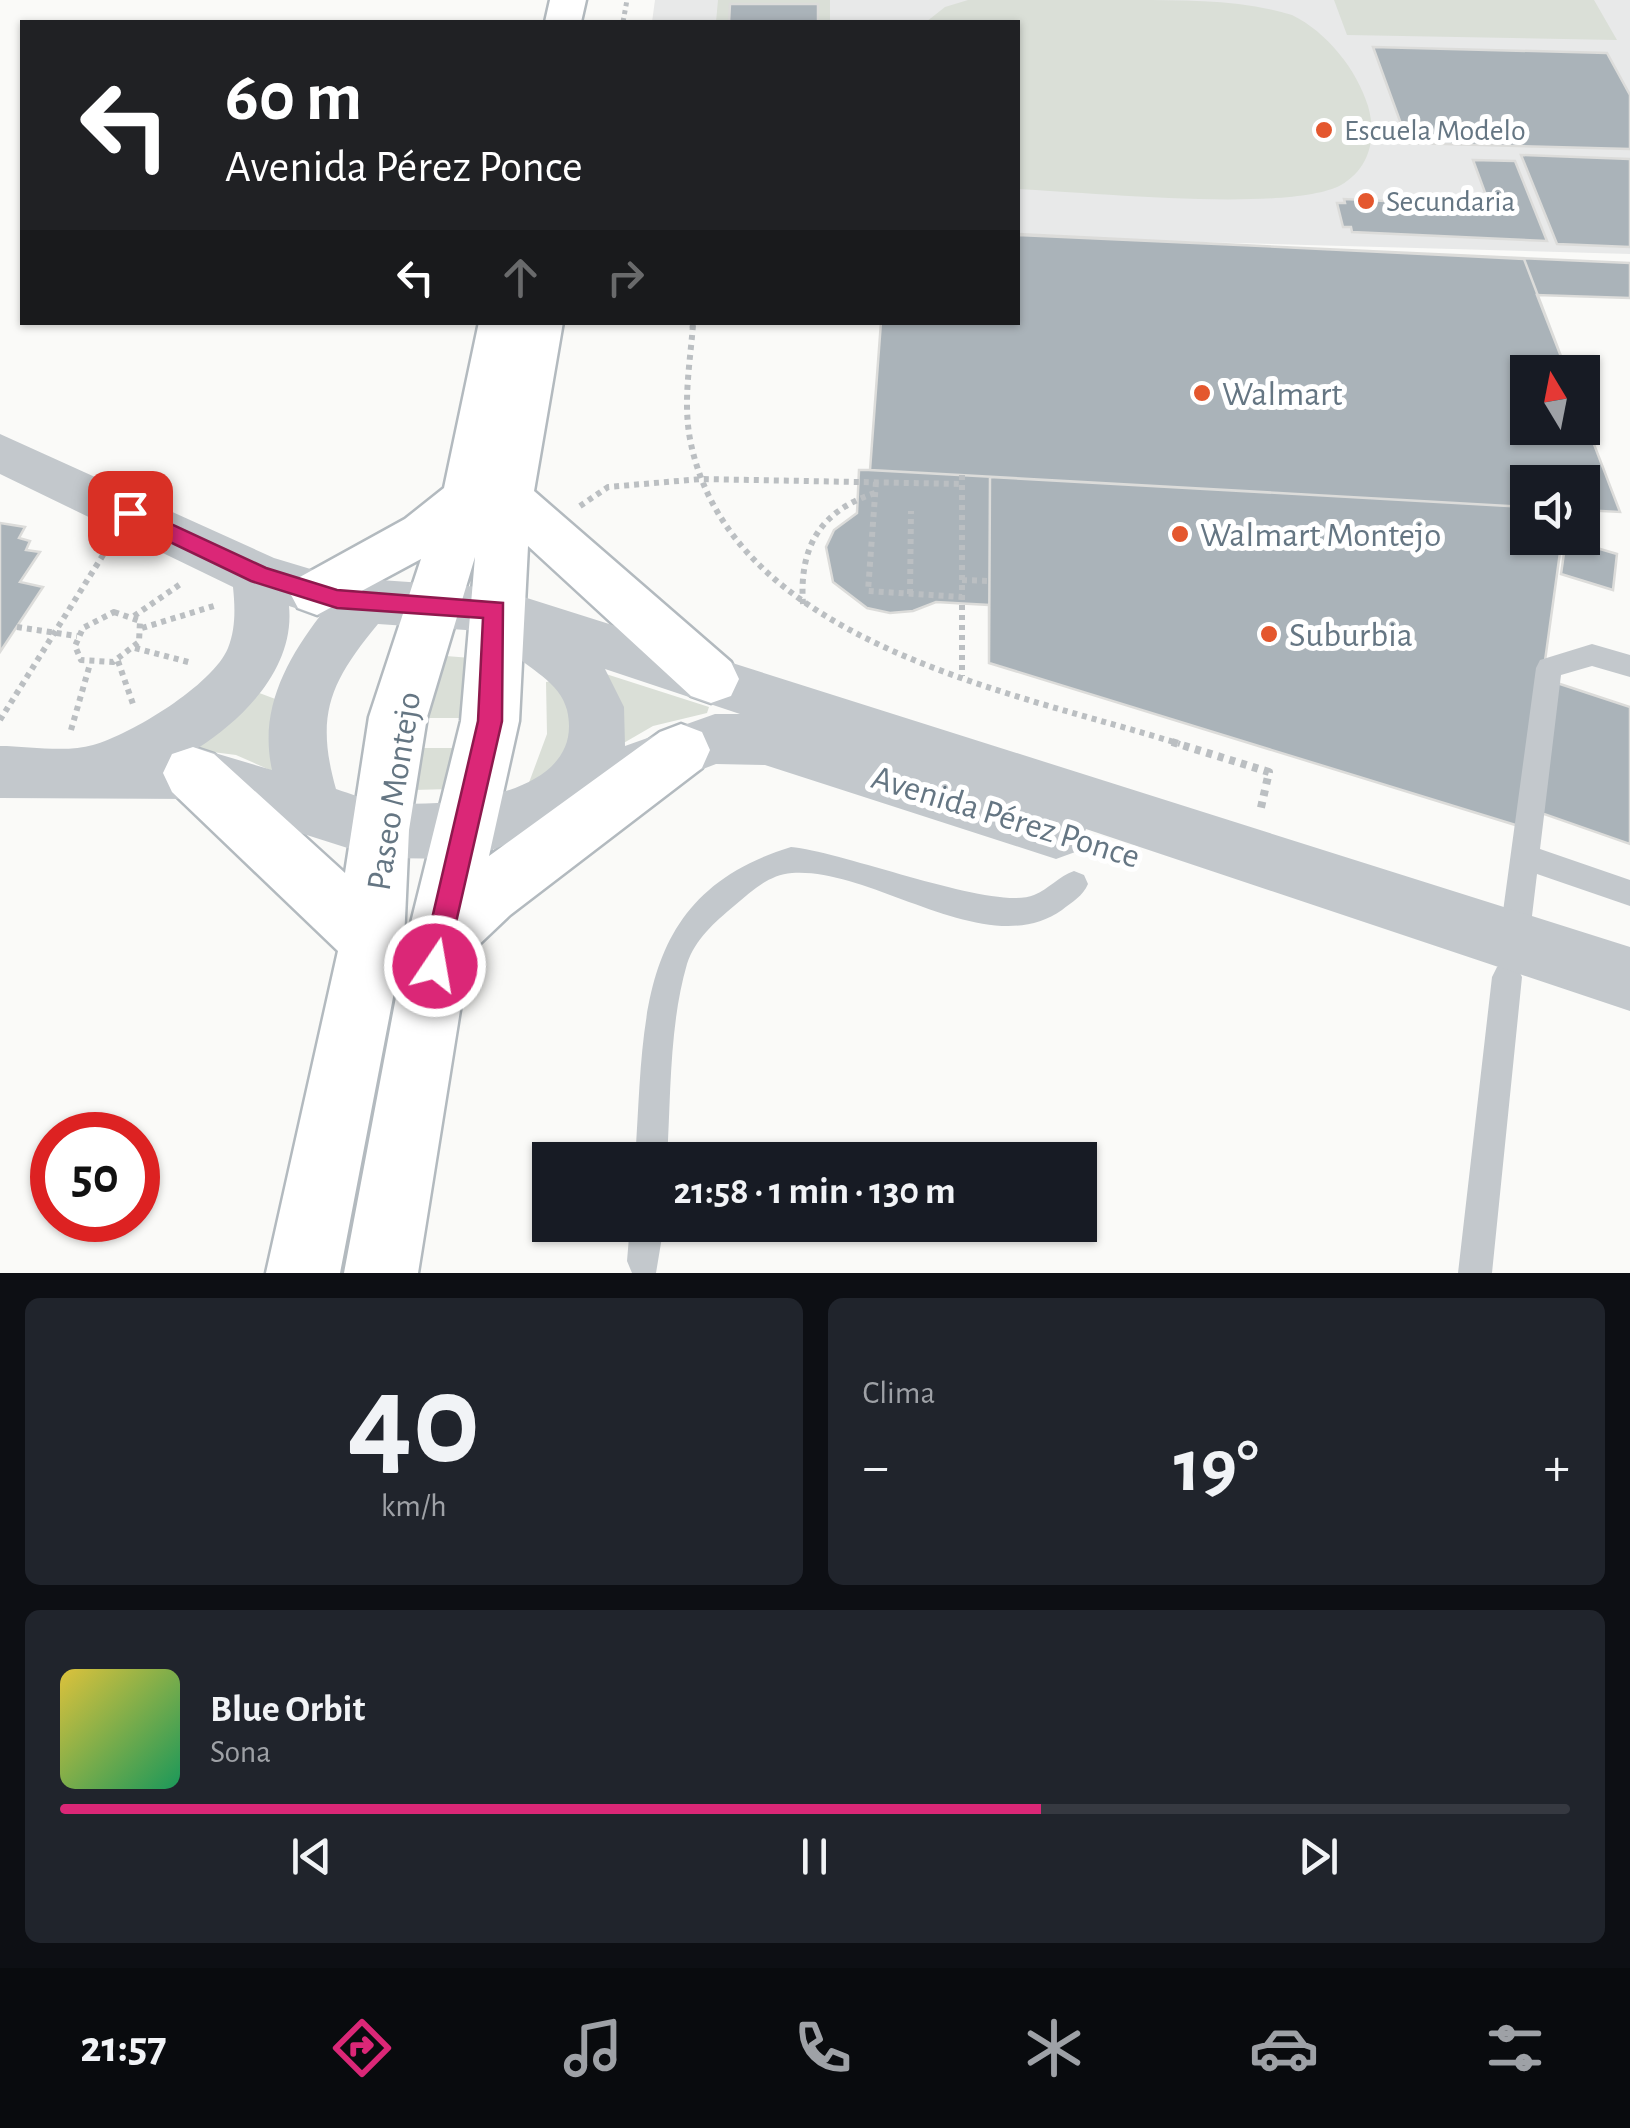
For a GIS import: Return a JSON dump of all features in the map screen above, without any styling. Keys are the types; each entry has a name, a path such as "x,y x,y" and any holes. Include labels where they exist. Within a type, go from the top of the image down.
{"main road":[{"path":"487,498 502,325"},
{"path":"341,597 423,533 487,498 539,325"},
{"path":"487,498 712,679"},
{"name":"Paseo Montejo","path":"304,1273 372,940 379,830 398,717 435,606 487,498"},
{"name":"Paseo Montejo","path":"381,1273 440,939 468,832 490,721 495,610 487,498"},
{"path":"440,939 488,894 681,750"},
{"path":"193,773 372,940"}],"street":[{"name":"Avenida Pérez Ponce","path":"0,452 247,587 495,610 712,679 1511,959 1630,1017"},
{"path":"86,750 202,719 253,656 263,634 266,611 247,587"},
{"path":"312,808 296,738 298,710 335,636 341,597"},
{"path":"495,610 578,676 596,705 599,734 594,762 577,786 544,806"},
{"name":"Avenida Pérez Ponce","path":"0,772 86,750 193,773 379,830 468,832 715,739 765,740 1511,959 1630,980"}],"lane":[{"path":"1475,1273 1549,668 1592,654 1630,666"},
{"path":"1524,856 1630,894"},
{"path":"652,1142 660,1040 674,958 698,918 756,871 791,860 824,863 974,908 1036,911 1074,884"},
{"path":"644,1261 646,1242"}],"path":[{"path":"694,325 688,415 701,479 748,552 804,605 870,643 962,676 1269,772 1259,819"},
{"path":"580,506 608,488 701,479 962,480 962,676"},
{"path":"876,482 868,591 962,597"},
{"path":"804,605 802,566 819,523 838,505 875,493"},
{"path":"910,511 910,594"},
{"path":"0,720 112,541"},
{"path":"190,577 134,616 103,615 78,636 76,654 90,664 118,661 134,648 142,628 247,587"},
{"path":"962,580 990,581"},
{"path":"134,616 142,628"},
{"path":"17,627 78,636"},
{"path":"134,648 204,666"},
{"path":"118,661 135,710"},
{"path":"86,750 90,664"}],"shaded area":[{"name":"Escuela Modelo","path":"655,0 1630,0 1630,254 1020,237 1020,20 652,20"},
{"path":"718,0 830,0 830,20 716,20"},
{"path":"968,0 1194,1 1255,6 1292,15 1329,42 1356,79 1371,118 1369,151 1359,170 1341,185 1278,198 1186,199 1020,189 1020,20 929,20 945,7"},
{"path":"1334,0 1594,0 1617,40 1347,35"},
{"path":"446,656 471,658 465,718 427,718"},
{"path":"581,666 709,707 707,713 653,726 615,748"},
{"path":"546,682 560,686 582,754 527,788 547,734"},
{"path":"251,690 286,703 288,778 236,755 189,749"},
{"path":"421,748 460,748 451,789 413,790"}],"building":[{"path":"730,4 818,4 818,20 729,20"},
{"path":"1373,47 1607,53 1630,95 1630,149 1408,143"},
{"path":"1521,155 1630,159 1630,247 1557,244"},
{"name":"Secundaria","path":"1473,160 1515,161 1547,241 1352,232 1351,227 1343,227 1337,203 1345,203 1344,199 1490,206"},
{"name":"Walmart","path":"1020,234 1524,259 1561,355 1510,355 1510,445 1594,445 1620,512 1600,511 1600,465 1510,465 1510,506 870,470 881,325 1020,325"},
{"name":"Walmart Montejo","path":"1020,235 1630,263 1630,298 1537,295 1560,355 1510,355 1510,445 1594,445 1620,512 1600,511 1600,465 1510,465 1510,555 1560,555 1522,827 989,663 989,605 936,602 913,611 890,613 867,608 833,582 826,547 834,530 857,513 859,470 870,470 881,325 1020,325"},
{"name":"Suburbia","path":"990,477 1510,506 1510,555 1560,555 1522,827 989,663"},
{"path":"0,523 25,527 19,538 30,541 26,550 40,552 20,582 43,587 0,652"},
{"path":"1600,549 1617,554 1613,590 1561,574 1564,555 1600,555"},
{"path":"1557,683 1630,707 1630,844 1541,813"}],"place":[{"name":"Escuela Modelo","path":"1324,130"},
{"name":"Secundaria","path":"1366,201"},
{"name":"Walmart","path":"1202,393"},
{"name":"Walmart Montejo","path":"1180,534"},
{"name":"Suburbia","path":"1269,634"}],"route":[{"path":"130,513 259,575 337,599 495,610 490,721 435,966"}]}
